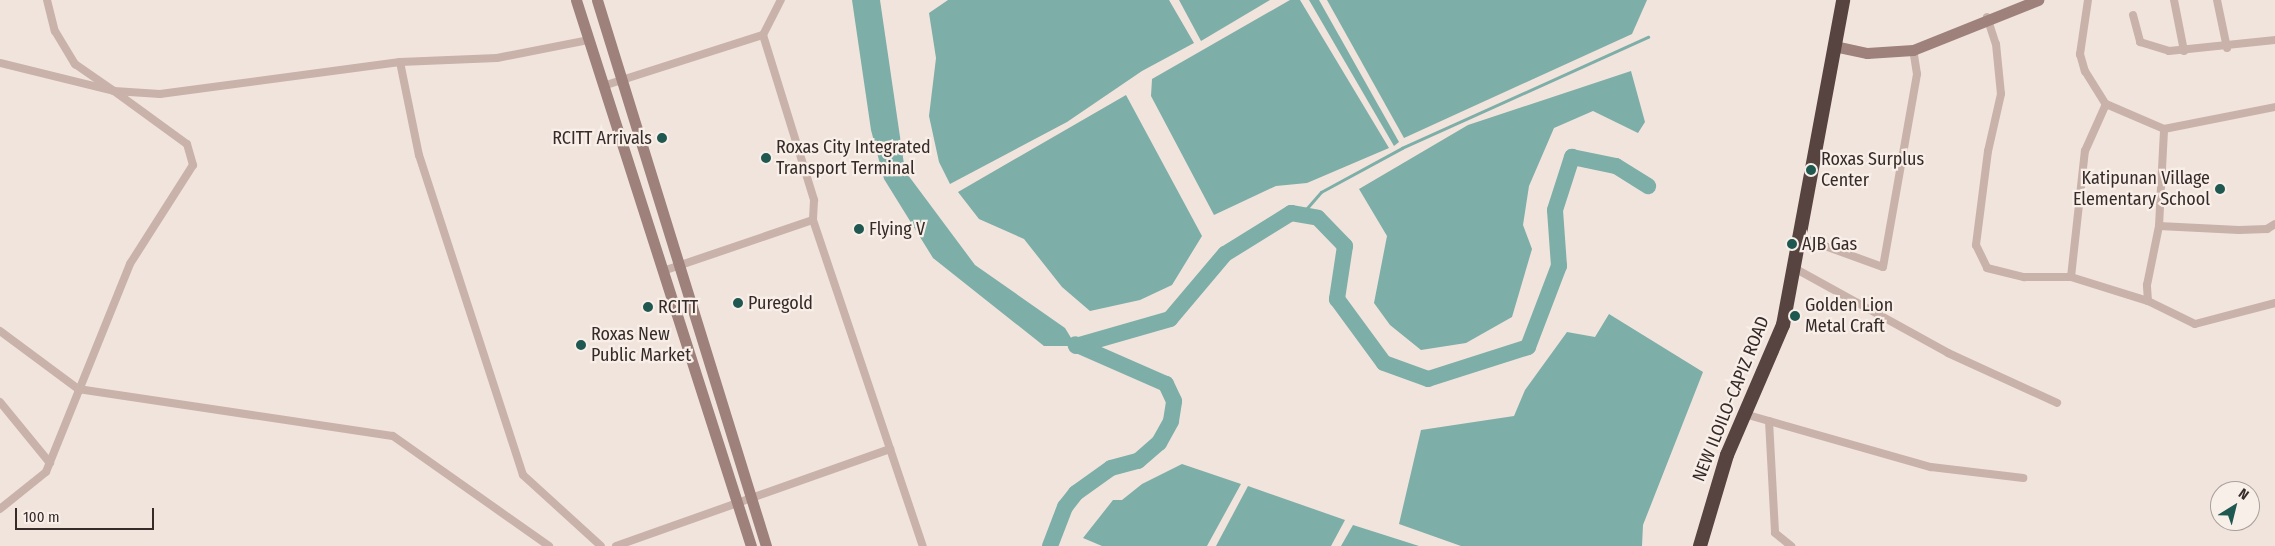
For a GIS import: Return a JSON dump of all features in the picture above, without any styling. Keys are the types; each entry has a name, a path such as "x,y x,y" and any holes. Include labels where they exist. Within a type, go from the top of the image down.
{"highway":[{"name":"NEW ILOILO-CAPIZ ROAD","path":"1700,546 1724,464 1748,415 1783,325 1796,270 1800,237 1843,0"}],"street":[{"path":"0,498 3,507 46,472 130,264 193,165 187,144 114,90 75,64 55,31 47,0"},
{"path":"576,0 752,546"},
{"path":"596,0 682,264 766,546"},
{"path":"781,0 763,35 814,200 813,220 923,546"},
{"path":"1834,46 1867,53 1913,50 1987,17 2038,0"},
{"path":"2088,0 2080,54 2085,72 2106,104 2164,130 2275,107"},
{"path":"2174,0 2184,51"},
{"path":"2217,0 2227,48"},
{"path":"2133,15 2135,34 2148,47 2184,51 2227,48 2275,40"},
{"path":"1987,17 1996,44 2001,94 1988,151 1976,244 1988,268 2024,277 2071,277 2148,301 2195,324 2275,303"},
{"path":"603,86 763,35"},
{"path":"0,63 114,90 170,93 400,62 497,58 589,40"},
{"path":"1800,237 1883,267 1917,74 1913,50"},
{"path":"400,62 419,155 522,475 601,546"},
{"path":"2071,277 2085,151 2106,104"},
{"path":"2148,301 2159,226 2164,130"},
{"path":"663,270 813,220"},
{"path":"2159,226 2239,230 2267,229 2275,224"},
{"path":"1796,270 1948,353 2057,403"},
{"path":"0,331 78,389 393,436 549,546"},
{"path":"0,402 50,463"},
{"path":"0,416 7,411"},
{"path":"1748,415 1931,466 2023,478"},
{"path":"1769,421 1775,533 1791,546"},
{"path":"616,546 738,505 890,449"}],"water":[{"path":"852,0 880,0 905,171 975,265 1065,328 1076,346 1044,346 933,258 884,179 871,130"},
{"path":"948,0 1169,0 1194,43 1142,71 1067,122 950,184 939,162 929,116 936,58 929,13"},
{"path":"1179,0 1270,0 1201,41"},
{"path":"1290,0 1300,0 1389,148 1307,183 1276,186 1214,215 1151,96 1152,79"},
{"path":"1309,0 1319,0 1399,142 1394,146"},
{"path":"1327,0 1647,0 1632,34 1404,138"},
{"path":"1631,71 1645,122 1638,133 1593,111 1554,128 1529,186 1523,225 1532,249 1512,317 1466,343 1421,350 1390,325 1374,303 1387,236 1359,189 1468,125"},
{"path":"1126,95 1202,236 1172,285 1140,300 1090,311 1062,287 1024,239 979,219 958,192"},
{"path":"1609,314 1703,372 1643,525 1642,546 1461,546 1399,524 1421,430 1514,416 1525,390 1567,332 1595,337"},
{"path":"1182,464 1241,484 1207,546 1102,546 1083,538 1113,500 1122,500 1142,484"},
{"path":"1248,486 1345,520 1331,546 1216,546"},
{"path":"1353,525 1419,546 1341,546"}],"waterway":[{"path":"1301,215 1321,192 1402,148 1648,37"},
{"path":"1076,346 1170,319 1225,254 1291,213 1318,218 1345,246 1337,299 1384,363 1428,379 1528,347 1559,266 1555,210 1572,157 1616,166 1648,186"},
{"path":"1050,546 1065,507 1076,493 1111,468 1138,461 1159,443 1171,421 1174,401 1166,384 1075,344"}],"place":[{"name":"RCITT Arrivals","path":"662,138"},
{"name":"Roxas City Integrated Transport Terminal","path":"766,158"},
{"name":"Roxas Surplus Center","path":"1811,170"},
{"name":"Katipunan Village Elementary School","path":"2220,189"},
{"name":"Flying V","path":"859,229"},
{"name":"AJB Gas","path":"1792,244"},
{"name":"Puregold","path":"738,303"},
{"name":"RCITT","path":"648,307"},
{"name":"Golden Lion Metal Craft","path":"1795,316"},
{"name":"Roxas New Public Market","path":"581,345"}]}
